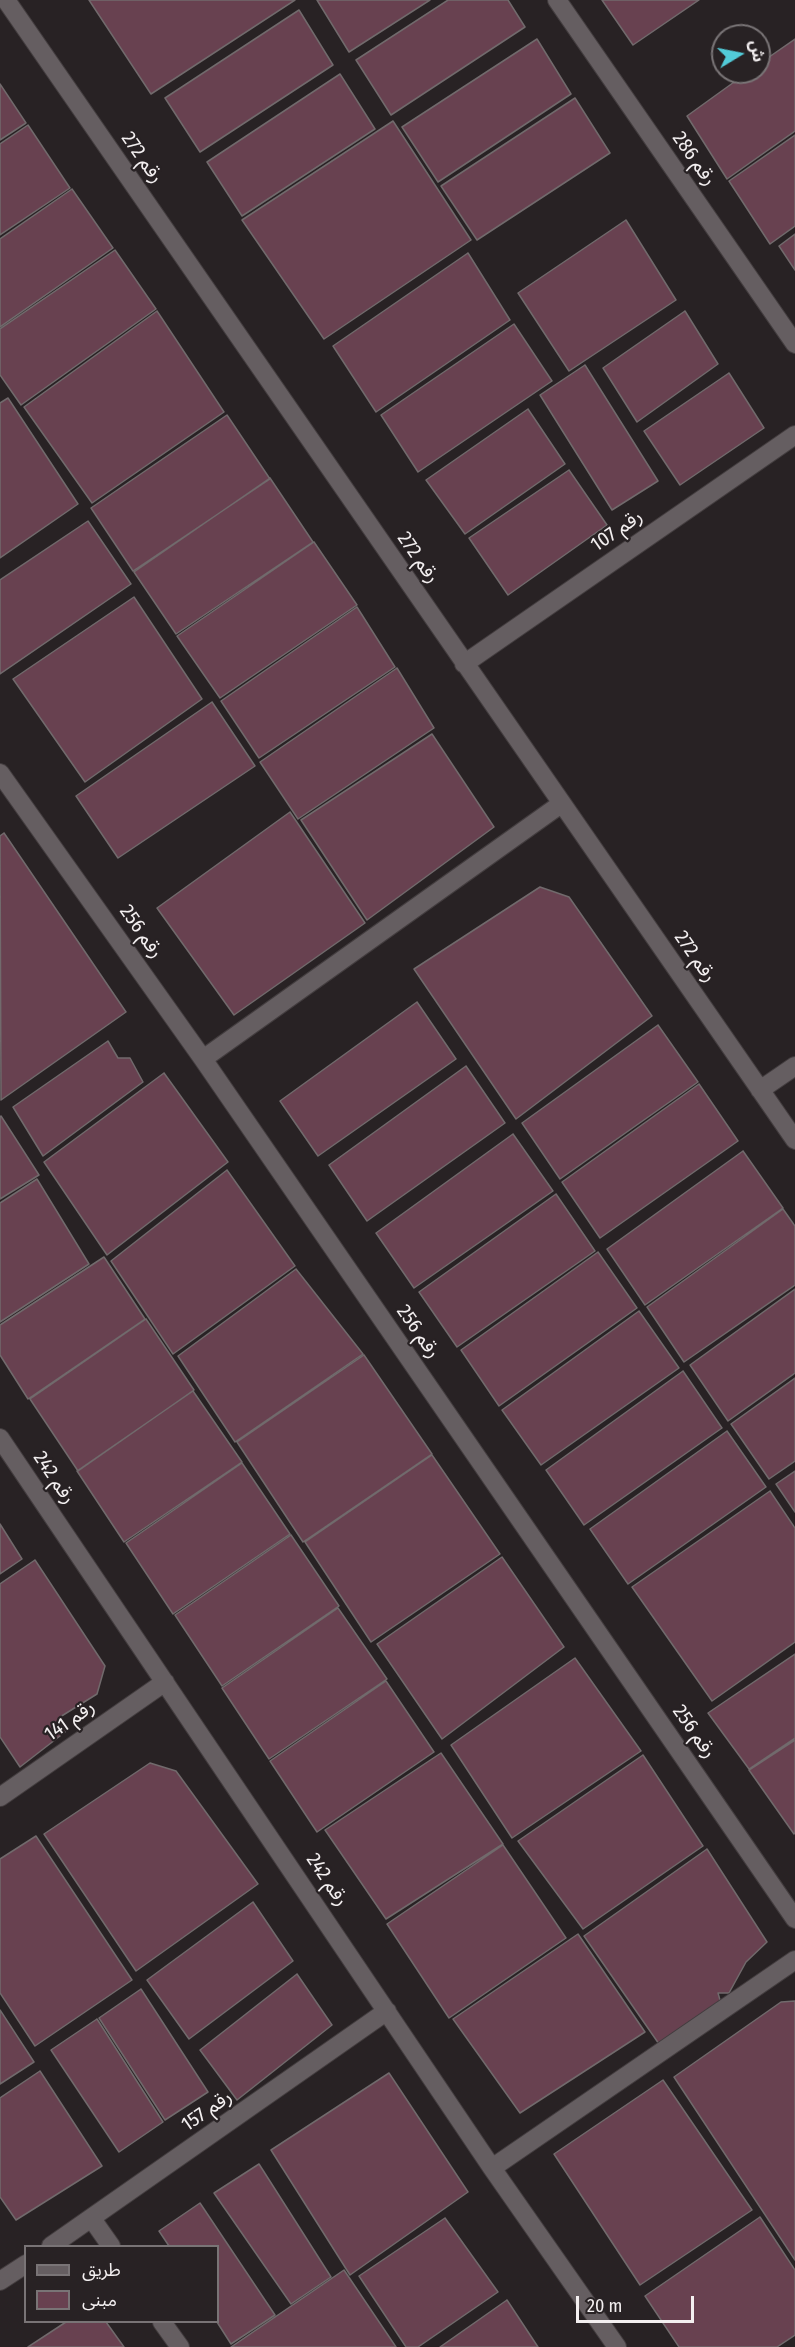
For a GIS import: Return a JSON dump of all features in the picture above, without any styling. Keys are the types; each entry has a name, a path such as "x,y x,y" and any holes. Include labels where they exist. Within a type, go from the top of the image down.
{"street":[{"name":"رقم 272","path":"6,0 795,1140"},
{"name":"رقم 286","path":"557,0 795,344"},
{"name":"رقم 107","path":"464,664 795,435"},
{"name":"رقم 256","path":"2,779 203,1059 795,1919"},
{"path":"203,1059 561,804"},
{"path":"760,1090 795,1066"},
{"name":"رقم 242","path":"0,1438 492,2168 617,2347"},
{"name":"رقم 141","path":"0,1797 165,1682"},
{"path":"492,2168 795,1960"},
{"name":"رقم 157","path":"54,2245 387,2010"},
{"path":"92,2219 110,2245"},
{"path":"0,2281 24,2265"},
{"path":"163,2323 180,2347"}],"building":[{"path":"89,0 295,0 151,94"},
{"path":"317,0 430,0 349,52"},
{"path":"448,0 508,0 525,27 391,115 356,60"},
{"path":"602,0 699,0 633,45"},
{"path":"299,10 333,65 200,152 165,98"},
{"path":"537,39 571,94 438,182 402,127"},
{"path":"795,39 795,131 727,179 687,116 731,84 771,84 771,56"},
{"path":"340,74 375,129 242,216 207,162"},
{"path":"0,84 26,123 0,140"},
{"path":"575,98 610,153 477,240 441,186"},
{"path":"393,121 471,240 324,339 242,220"},
{"path":"28,125 70,188 0,235 0,144"},
{"path":"795,135 795,226 770,244 729,181"},
{"path":"72,189 113,248 0,327 0,239"},
{"path":"626,220 676,300 569,371 518,293"},
{"path":"795,234 795,270 779,246"},
{"path":"115,250 156,309 21,405 0,375 0,329"},
{"path":"468,253 510,320 376,412 333,346"},
{"path":"157,311 224,412 92,503 24,407"},
{"path":"685,311 718,364 637,422 603,368"},
{"path":"514,324 552,381 418,472 381,415"},
{"path":"585,365 658,481 612,510 540,395"},
{"path":"729,373 764,428 680,485 644,431"},
{"path":"8,398 78,504 0,558 0,403"},
{"path":"528,409 565,464 465,534 426,480"},
{"path":"227,415 270,479 133,571 91,508"},
{"path":"569,470 607,525 508,595 469,538"},
{"path":"270,478 313,542 176,634 134,572"},
{"path":"88,521 131,584 0,674 0,580"},
{"path":"314,542 357,605 220,698 177,636"},
{"path":"134,597 202,699 85,782 13,679"},
{"path":"357,607 395,667 259,758 221,701"},
{"path":"397,668 434,728 298,819 260,762"},
{"path":"212,702 255,766 118,858 76,796"},
{"path":"432,734 494,827 367,920 301,820"},
{"path":"290,812 365,923 234,1015 157,908"},
{"path":"4,833 126,1012 1,1100 0,836"},
{"path":"540,887 569,897 652,1016 516,1119 414,969"},
{"path":"417,1002 456,1059 318,1156 280,1101"},
{"path":"658,1025 698,1082 560,1179 522,1123"},
{"path":"108,1041 118,1058 130,1058 143,1082 43,1156 13,1107"},
{"path":"466,1066 505,1123 367,1221 329,1165"},
{"path":"164,1073 228,1162 107,1255 44,1162"},
{"path":"699,1084 738,1141 600,1238 562,1182"},
{"path":"0,1117 39,1175 0,1199"},
{"path":"513,1134 553,1191 414,1288 376,1233"},
{"path":"743,1151 783,1208 645,1305 607,1249"},
{"path":"227,1170 295,1266 173,1354 111,1261"},
{"path":"37,1179 89,1264 0,1322 0,1203"},
{"path":"556,1194 595,1251 457,1347 419,1292"},
{"path":"783,1209 795,1226 795,1285 684,1362 647,1307"},
{"path":"598,1252 637,1308 499,1406 461,1350"},
{"path":"104,1257 145,1319 28,1399 0,1355 0,1325"},
{"path":"296,1269 363,1354 235,1442 178,1356"},
{"path":"795,1289 795,1373 728,1421 690,1365"},
{"path":"639,1311 679,1368 541,1465 502,1410"},
{"path":"146,1319 194,1390 78,1471 30,1399"},
{"path":"364,1355 432,1454 303,1542 237,1442"},
{"path":"683,1371 722,1428 584,1525 546,1470"},
{"path":"795,1378 795,1461 769,1479 731,1424"},
{"path":"193,1391 242,1462 124,1542 77,1471"},
{"path":"727,1431 766,1487 628,1584 590,1529"},
{"path":"432,1455 500,1554 371,1642 305,1542"},
{"path":"242,1463 290,1534 173,1614 126,1543"},
{"path":"795,1471 795,1512 776,1484"},
{"path":"770,1491 795,1528 795,1642 712,1701 632,1587"},
{"path":"0,1524 22,1559 0,1574"},
{"path":"291,1535 339,1606 222,1686 175,1615"},
{"path":"502,1557 564,1647 442,1739 377,1644"},
{"path":"35,1560 105,1666 97,1694 60,1717 69,1729 20,1767 0,1737 0,1584"},
{"path":"338,1608 387,1679 269,1759 222,1688"},
{"path":"795,1654 795,1738 749,1769 708,1713"},
{"path":"575,1658 641,1751 512,1838 451,1745"},
{"path":"386,1681 434,1752 317,1832 270,1761"},
{"path":"795,1740 795,1833 794,1834 749,1770"},
{"path":"441,1753 503,1844 386,1919 325,1830"},
{"path":"643,1755 703,1846 583,1929 518,1841"},
{"path":"150,1763 176,1771 258,1884 136,1971 44,1834"},
{"path":"36,1836 132,1980 35,2046 0,1993 0,1859"},
{"path":"503,1845 566,1938 449,2018 387,1924"},
{"path":"707,1849 767,1942 746,1962 729,1993 718,1993 722,2007 659,2044 584,1936"},
{"path":"253,1902 293,1961 189,2039 147,1980"},
{"path":"578,1934 645,2032 520,2113 453,2019"},
{"path":"297,1974 332,2025 237,2100 200,2050"},
{"path":"141,1989 208,2092 165,2120 99,2018"},
{"path":"795,2001 795,2260 674,2077 781,2002"},
{"path":"0,2010 34,2062 0,2084"},
{"path":"97,2019 163,2122 119,2152 51,2050"},
{"path":"40,2071 102,2166 16,2220 0,2197 0,2098"},
{"path":"389,2073 468,2192 350,2275 271,2150"},
{"path":"663,2080 752,2210 640,2285 554,2154"},
{"path":"259,2164 331,2277 291,2304 214,2193"},
{"path":"200,2203 275,2315 231,2344 218,2323 219,2245 168,2245 159,2231"},
{"path":"760,2217 795,2270 795,2335 777,2347 679,2347 645,2296"},
{"path":"445,2218 498,2292 418,2347 406,2347 359,2276"},
{"path":"344,2270 396,2347 231,2347"},
{"path":"507,2300 538,2347 440,2347"},
{"path":"64,2323 107,2323 124,2347 28,2347"}]}
